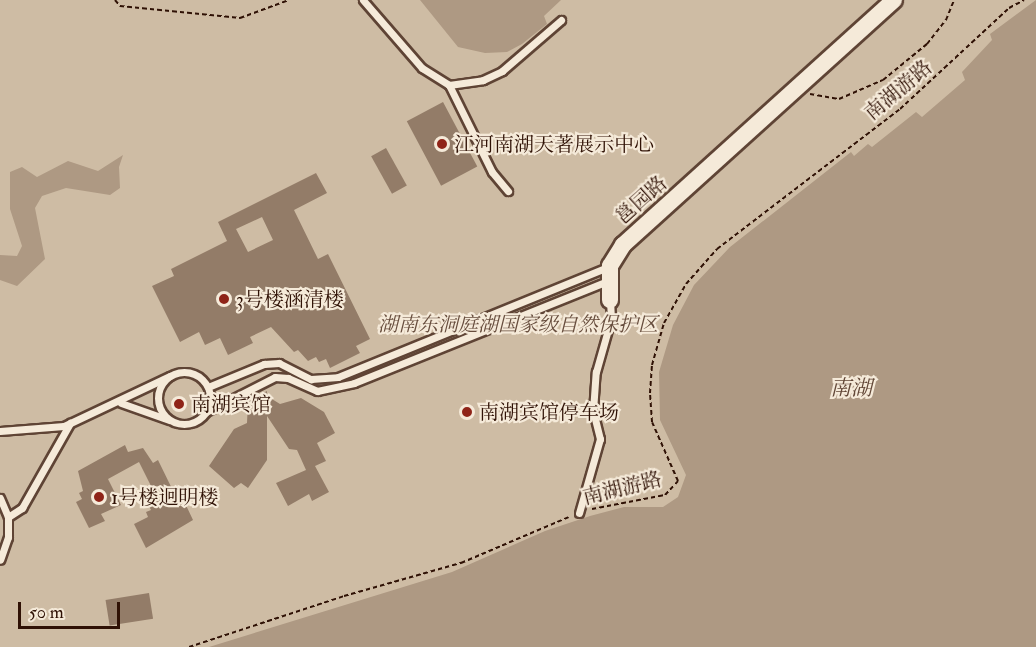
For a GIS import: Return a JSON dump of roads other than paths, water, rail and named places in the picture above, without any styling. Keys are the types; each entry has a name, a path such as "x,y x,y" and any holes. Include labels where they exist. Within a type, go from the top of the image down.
{"street":[{"name":"邕园路","path":"610,273 622,245 894,0"},
{"path":"610,273 610,300"}],"lane":[{"path":"363,0 422,68 449,85 492,172 508,191"},
{"path":"449,85 483,80 502,71 561,20"},
{"path":"208,387 264,364 279,363 311,379 338,377 610,273"},
{"path":"121,403 177,423 193,422 206,412 275,377 288,378 317,391 354,383 610,273"},
{"path":"579,513 600,439 593,411 596,372 611,319 610,300"},
{"path":"0,431 53,429 121,403 178,373 195,375 208,387"},
{"path":"170,376 163,382 158,399 164,414 177,423"},
{"path":"206,412 208,387"},
{"path":"8,517 22,508 70,423"},
{"path":"0,498 8,517 8,537 0,560"}],"water":[{"path":"420,0 561,0 544,16 547,24 522,44 507,52 485,53 458,47"},
{"name":"南湖","path":"1036,0 1036,647 209,647 452,572 545,531 590,516 624,507 663,507 678,497 686,475 660,420 659,372 673,325 694,285 730,247 851,152 854,156 868,144 872,147 916,112 922,117 965,80 962,72 992,40 990,34"},
{"path":"123,155 119,167 120,188 110,195 66,188 42,196 35,208 45,259 17,286 0,280 0,255 17,256 22,246 10,209 10,172 22,167 37,177 68,161 98,171"}],"place":[{"name":"江河南湖天著展示中心","path":"442,144"},
{"name":"3号楼涵清楼","path":"224,299"},
{"name":"南湖宾馆","path":"179,404"},
{"name":"南湖宾馆停车场","path":"467,412"},
{"name":"1号楼迥明楼","path":"99,497"}],"park label":[{"name":"湖南东洞庭湖国家级自然保护区","path":"518,324"}]}
